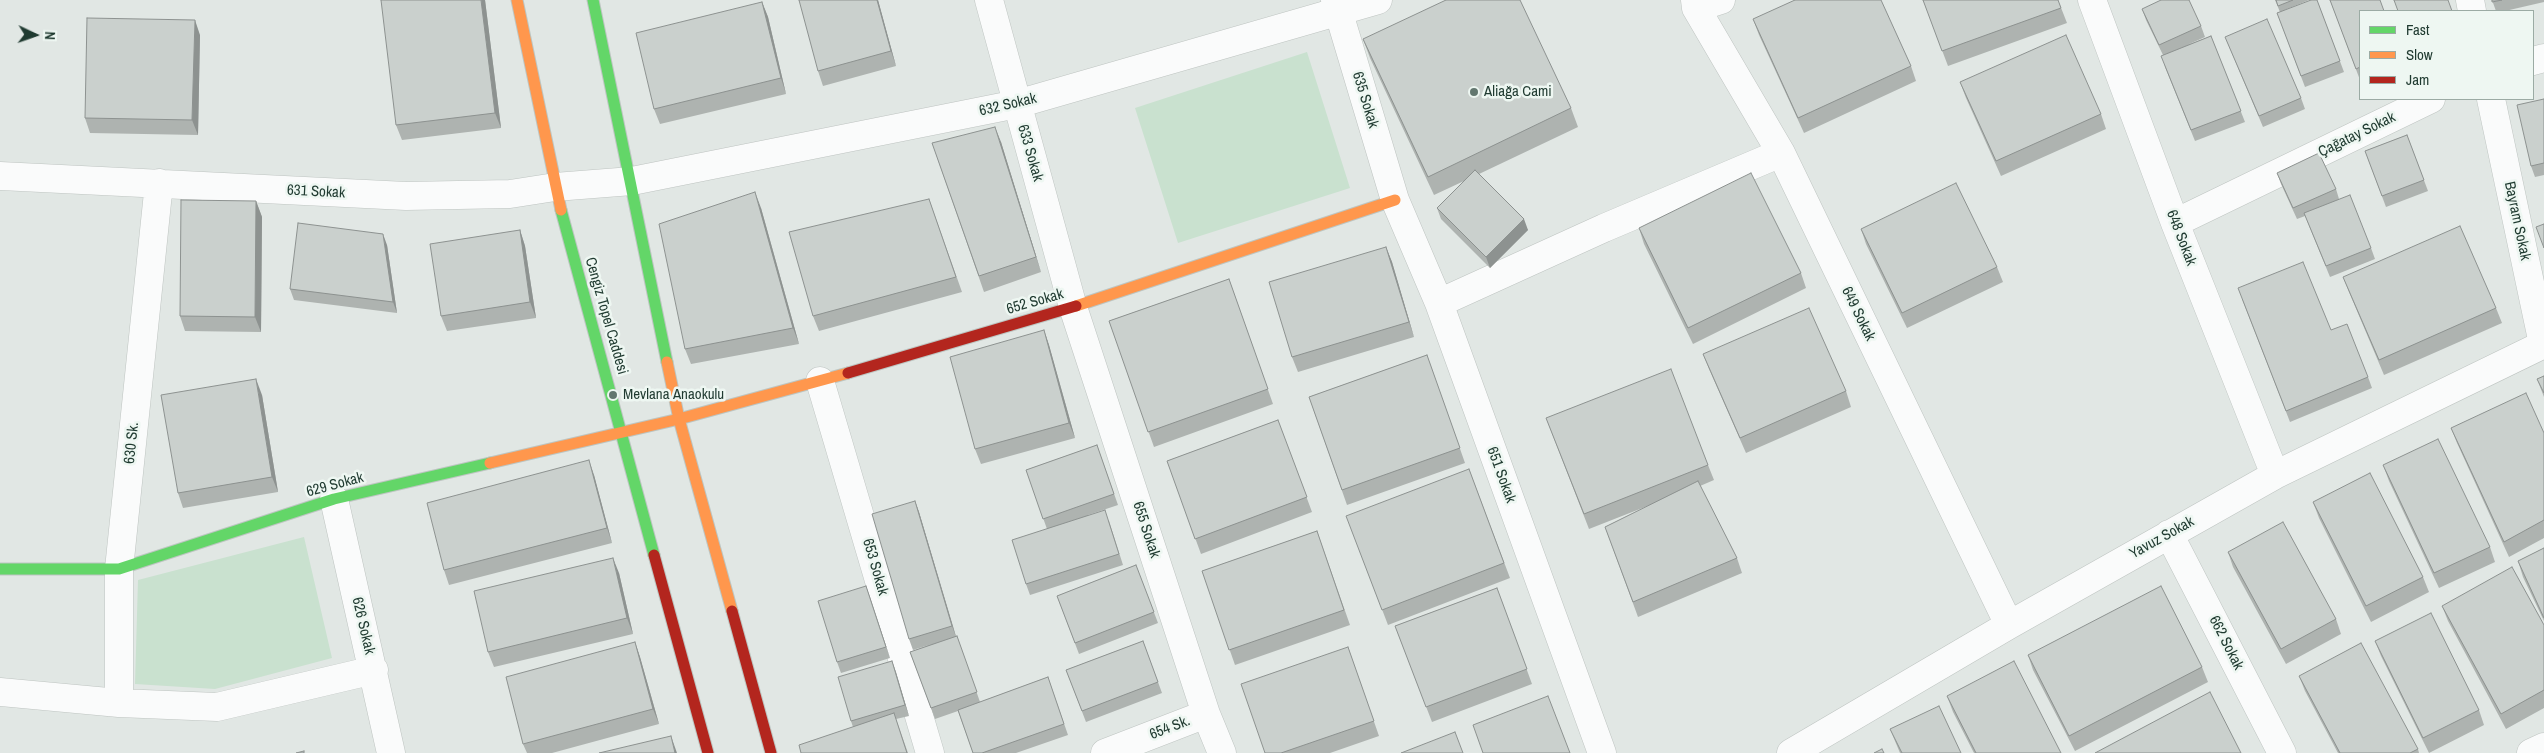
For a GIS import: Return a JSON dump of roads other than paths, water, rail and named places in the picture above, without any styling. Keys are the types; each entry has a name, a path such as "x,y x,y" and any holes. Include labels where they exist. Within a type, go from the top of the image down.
{"street":[{"name":"Cengiz Topel Caddesi","path":"517,0 554,186 613,395 620,433 708,753"},
{"path":"593,0 632,181 679,419 770,753"},
{"name":"633 Sokak","path":"989,0 1073,307"},
{"name":"632 Sokak","path":"632,181 1017,104 1337,6 1378,0"},
{"name":"648 Sokak","path":"2092,0 2175,223 2275,475"},
{"name":"649 Sokak","path":"1704,3 1781,154 2009,625"},
{"name":"635 Sokak","path":"1337,6 1395,200"},
{"name":"Çağatay Sokak","path":"2175,223 2429,100"},
{"name":"Bayram Sokak","path":"2491,100 2543,344"},
{"path":"1439,303 1604,228 1781,154"},
{"name":"631 Sokak","path":"0,176 406,196 510,194 554,186 632,181"},
{"name":"630 Sk.","path":"119,704 119,568 159,183"},
{"name":"651 Sokak","path":"1395,200 1439,303 1602,753"},
{"name":"652 Sokak","path":"679,419 820,381 1073,307 1395,200"},
{"name":"655 Sokak","path":"1073,307 1206,714 1222,753"},
{"name":"Yavuz Sokak","path":"1791,753 2009,625 2275,475 2543,344"},
{"name":"653 Sokak","path":"820,381 930,753"},
{"name":"629 Sokak","path":"0,569 119,568 334,499 679,419"},
{"name":"626 Sokak","path":"334,499 374,670 391,753"},
{"name":"662 Sokak","path":"2169,534 2282,753"},
{"path":"0,692 119,704 217,707 374,670"},
{"name":"654 Sk.","path":"1106,753 1206,714"},
{"path":"2531,753 2544,747"}],"place":[{"name":"Aliağa Cami","path":"1474,92"},
{"name":"Mevlana Anaokulu","path":"613,395"}]}
